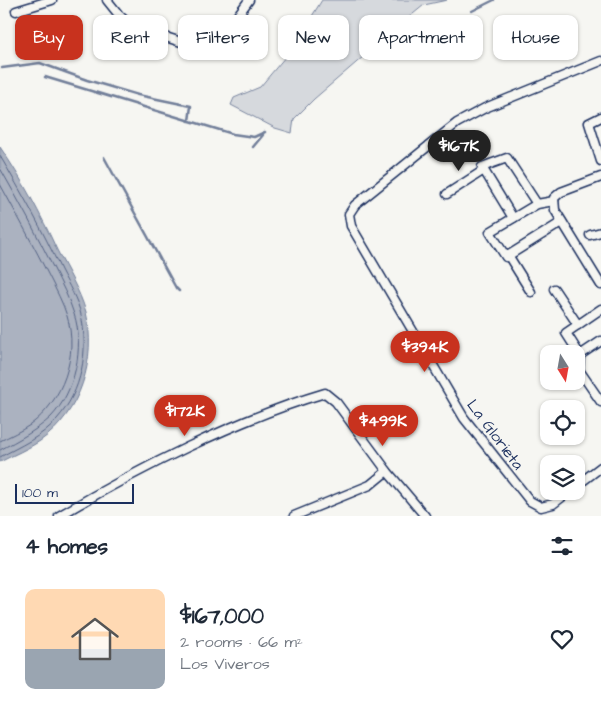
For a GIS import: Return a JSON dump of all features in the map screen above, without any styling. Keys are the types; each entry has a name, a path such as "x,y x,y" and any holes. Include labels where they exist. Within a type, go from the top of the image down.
{"street":[{"path":"16,11 52,0"},
{"path":"107,0 131,26 200,48 216,45 249,0"},
{"name":"La Glorieta","path":"558,500 541,508 530,501 464,418 351,226 349,214 355,205 457,123 485,108 601,61"},
{"path":"601,118 588,122 601,161"},
{"path":"513,218 482,167 507,158 536,204"},
{"path":"447,194 484,170"},
{"path":"562,222 506,257 490,232 536,204 554,200 561,192 601,177"},
{"path":"554,200 555,210 601,285"},
{"path":"590,236 601,232"},
{"path":"508,255 531,292"},
{"path":"554,289 578,325"},
{"path":"574,345 566,333 601,309"},
{"path":"585,352 601,341"},
{"path":"585,379 601,402"},
{"path":"59,516 99,492 198,444 240,425 325,394 336,402 387,471 425,516"},
{"path":"585,479 601,467"},
{"path":"294,516 370,484 387,471"}],"shaded area":[{"path":"322,0 447,0 424,5 412,15 359,15 359,60 294,119 292,133 275,128 231,105 234,98 260,87 283,60 349,60 349,15 313,15"}],"water":[{"path":"0,147 31,197 80,296 86,312 89,348 87,366 82,383 66,416 40,441 0,462"}],"waterway":[{"path":"472,11 494,0"},
{"path":"2,68 40,63 87,80 138,95 191,106 189,121"},
{"path":"45,77 233,134 254,137 265,132"},
{"path":"253,147 263,135"},
{"path":"104,157 179,291"}]}
